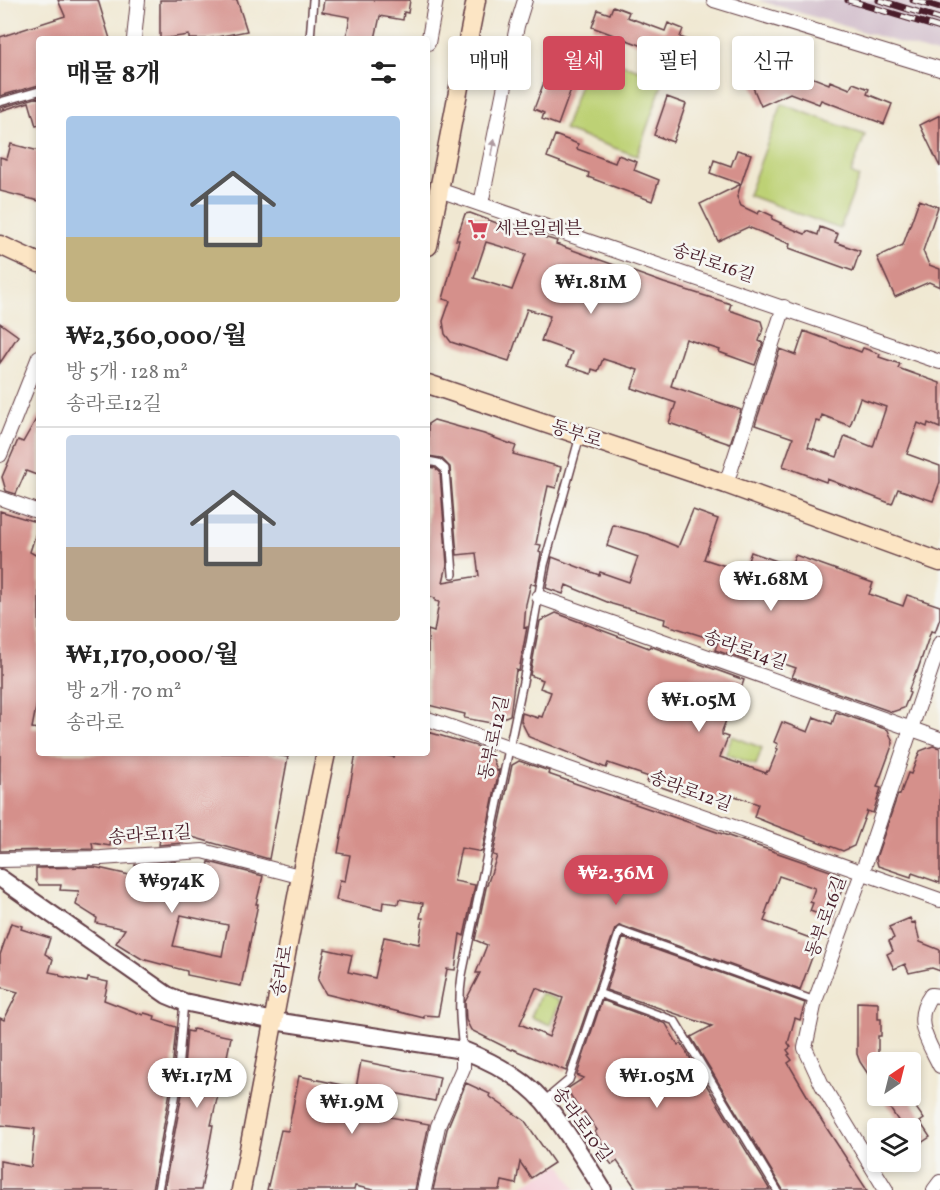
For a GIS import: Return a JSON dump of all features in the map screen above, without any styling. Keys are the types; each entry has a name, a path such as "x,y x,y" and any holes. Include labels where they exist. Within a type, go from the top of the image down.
{"main road":[{"path":"430,220 439,190 476,0"},
{"path":"0,245 36,262"},
{"name":"동부로","path":"430,385 726,484 940,562"},
{"name":"송라로","path":"240,1190 274,1021 299,876 325,756"}],"street":[{"path":"134,36 138,0"},
{"path":"429,36 436,0"},
{"path":"481,204 517,26 525,0"},
{"path":"714,0 940,69"},
{"name":"송라로16길","path":"439,190 940,362"},
{"path":"726,484 784,307"},
{"path":"0,455 36,365"},
{"path":"0,498 36,511"},
{"name":"송라로14길","path":"539,597 940,739"},
{"name":"동부로16길","path":"886,1190 822,1085 805,1048 815,1001 862,873 940,644"},
{"name":"송라로12길","path":"430,720 940,900"},
{"name":"송라로11길","path":"0,860 101,858 203,851 299,876"},
{"name":"송라로10길","path":"0,878 167,995 184,1002 274,1021 463,1050 488,1060 527,1087 543,1102 603,1190"},
{"path":"940,996 931,995 924,1005 921,1027 940,1066"},
{"path":"424,1190 438,1126 463,1068 463,1050"},
{"path":"934,1190 940,1182"}],"lane":[{"path":"310,36 313,0"},
{"path":"0,102 36,92"},
{"name":"동부로12길","path":"463,1050 459,1022 459,995 544,565 580,436"},
{"path":"430,461 438,463 445,469 453,574"},
{"path":"543,1102 569,1080 620,931 815,1001"},
{"path":"598,993 675,1021 777,1190"},
{"path":"158,1190 176,1093 184,1002"}],"shaded area":[{"path":"758,0 940,0 940,55"},
{"path":"560,1164 576,1190 514,1190"}],"green space":[{"path":"625,65 637,69 637,90 660,90 637,156 564,130 578,90 625,90"},
{"path":"782,104 865,135 851,173 859,177 840,229 748,195"},
{"path":"732,736 762,748 756,765 726,754"},
{"path":"541,993 560,1001 550,1025 531,1017"}],"building":[{"path":"58,0 98,0 109,36 36,36 36,86 0,96 0,37 65,16"},
{"path":"160,0 237,0 247,31 222,36 160,36"},
{"path":"324,0 410,0 408,13 404,12 403,20 380,16 376,36 347,36 350,17 322,12"},
{"path":"613,6 629,12 627,17 665,31 668,23 683,29 680,36 637,36 637,44 625,39 625,36 616,36 592,27 598,10 610,14"},
{"path":"814,78 829,84 830,81 850,89 853,83 869,89 867,94 892,104 884,124 821,100 819,104 790,93 761,106 754,90 814,90"},
{"path":"543,85 543,90 571,90 558,125 542,119 544,113 534,109"},
{"path":"667,97 686,104 673,142 654,135"},
{"path":"36,98 36,126 29,102 0,111 0,108"},
{"path":"940,115 940,167 920,125"},
{"path":"555,135 578,144 577,149 615,163 618,155 637,162 634,170 659,180 652,201 588,177 589,173 547,157"},
{"path":"11,144 36,150 36,200 0,191 0,157 7,159"},
{"path":"737,150 751,154 741,184 710,173 714,160 731,166"},
{"path":"741,184 737,197 741,206 758,214 760,210 773,216 772,219 780,224 805,234 807,231 818,235 820,227 838,234 835,242 860,251 853,271 789,248 790,244 748,227 718,241 700,204"},
{"path":"919,200 938,207 923,251 929,265 940,269 940,287 929,282 895,297 877,257 903,245"},
{"path":"470,213 557,241 556,244 664,283 731,304 729,310 761,321 763,328 759,341 763,343 755,365 686,339 671,386 741,410 730,444 669,423 676,403 632,388 638,370 603,359 598,371 592,369 591,374 567,366 572,352 541,341 550,316 527,309 509,361 451,342 445,334 443,321 450,301 443,299 459,240 456,240 465,214","holes":["486,242 526,254 512,290 474,278"]},
{"path":"0,323 18,336 0,363"},
{"path":"804,331 861,352 863,348 880,354 879,357 900,364 898,368 940,383 940,428 928,423 927,427 918,423 907,454 940,466 940,482 933,501 898,489 892,504 827,479 826,482 783,466 793,438 755,425 780,349 796,355","holes":["860,398 886,407 873,447 845,436 837,457 808,447 816,421 820,422 822,415 850,426"]},
{"path":"36,419 36,475 26,471 16,494 6,491 2,477 18,440 23,442"},
{"path":"434,420 484,434 516,446 513,454 561,467 556,488 548,486 543,509 536,544 541,545 539,552 541,553 535,585 531,583 526,604 524,628 527,627 519,671 516,670 510,715 491,723 464,718 465,714 430,705 430,631 434,632 439,602 430,597 430,467 440,472 447,565 443,582 479,576 476,553 457,555 450,467 441,458 430,456 430,423"},
{"path":"693,510 718,519 704,559 744,572 751,552 791,566 795,555 873,583 869,594 903,606 907,595 940,606 940,618 935,632 931,631 904,708 892,712 792,677 796,668 750,652 747,661 715,650 718,641 664,624 665,619 612,604 566,585 563,594 546,588 552,557 599,575 600,572 629,582 638,557 607,546 613,525 647,534 678,547"},
{"path":"0,511 36,522 36,533 30,552 36,555 36,707 32,728 36,729 36,756 288,757 269,859 185,835 183,843 159,845 160,839 134,833 133,840 111,838 110,846 92,843 93,849 0,851"},
{"path":"556,613 744,680 738,697 735,696 722,731 722,735 728,737 720,757 766,773 778,749 776,748 778,744 774,742 782,722 808,732 814,717 832,724 836,712 888,730 893,743 877,787 881,788 873,813 867,811 854,846 843,851 754,817 758,804 729,794 726,803 699,793 697,798 685,793 684,795 647,782 649,777 608,763 606,768 529,737 521,721 522,713 542,717 551,692 540,688 543,680 530,675 540,621"},
{"path":"430,733 490,750 497,771 499,770 482,852 461,848 454,881 475,885 464,936 460,934 455,970 447,969 438,1016 424,1015 424,1018 326,994 318,980 325,949 352,955 348,972 375,978 384,937 419,944 423,903 399,899 398,904 383,902 382,910 336,900 340,880 345,881 350,855 338,853 355,756 430,756"},
{"path":"933,746 940,748 940,883 912,873 911,877 878,866 876,858 898,794 900,795 908,773 911,774 920,751"},
{"path":"519,761 549,771 548,774 839,874 843,886 832,919 810,911 813,903 810,902 815,888 779,876 765,914 767,914 764,921 818,941 800,990 620,925 615,929 566,1071 511,1050 471,1030 466,1020 465,1002 480,973 476,973 487,945 475,940 486,888 497,856 493,855 512,765","holes":["536,988 563,998 549,1037 520,1024"]},
{"path":"175,862 173,868 205,879 209,862 263,876 241,986 187,975 187,971 142,959 116,943 125,929 96,923 97,918 76,905 79,891 60,890 61,885 39,885 36,881 36,868 94,867 134,876 135,865","holes":["181,915 228,925 222,956 173,946"]},
{"path":"910,918 912,923 915,922 920,942 940,950 940,971 932,968 909,973 905,964 894,969 887,954 893,951 889,941 894,938 889,927"},
{"path":"11,923 22,926 21,929 50,938 45,954 53,959 49,972 87,982 88,978 108,982 104,1000 143,1015 144,1013 155,1016 154,1020 176,1027 170,1092 152,1190 0,1190 0,1161 31,1167 35,1129 0,1125 0,1018 4,1020 18,992 0,987 0,955"},
{"path":"623,938 805,1003 800,1020 795,1018 788,1043 791,1047 787,1050 792,1060 788,1063 867,1190 783,1190 691,1037 712,1026 606,990"},
{"path":"602,1000 666,1024 678,1045 681,1043 770,1190 637,1190 617,1161 612,1165 600,1149 604,1146 595,1132 597,1130 584,1111 581,1113 567,1089 584,1078 577,1075"},
{"path":"857,1002 878,1003 881,1036 878,1036 878,1052 867,1052 867,1072 857,1054"},
{"path":"193,1029 231,1037 225,1066 227,1066 223,1082 221,1081 211,1125 213,1125 201,1190 164,1190 182,1094 187,1031 192,1032"},
{"path":"361,1061 440,1077 435,1101 378,1090 373,1114 429,1124 415,1190 373,1190 355,1186 354,1190 267,1190 281,1130 288,1131 299,1076 356,1088"},
{"path":"466,1083 490,1094 489,1096 525,1121 554,1163 531,1178 520,1162 516,1184 502,1181 500,1190 433,1190 447,1129"},
{"path":"888,1106 915,1106 924,1119 921,1121 921,1118 896,1118"},
{"path":"921,1124 930,1137 921,1143"}],"railway":[{"path":"848,0 940,28"},
{"path":"879,0 940,19"},
{"path":"913,0 940,8"}],"place":[{"name":"세븐일레븐","path":"478,229"}]}
